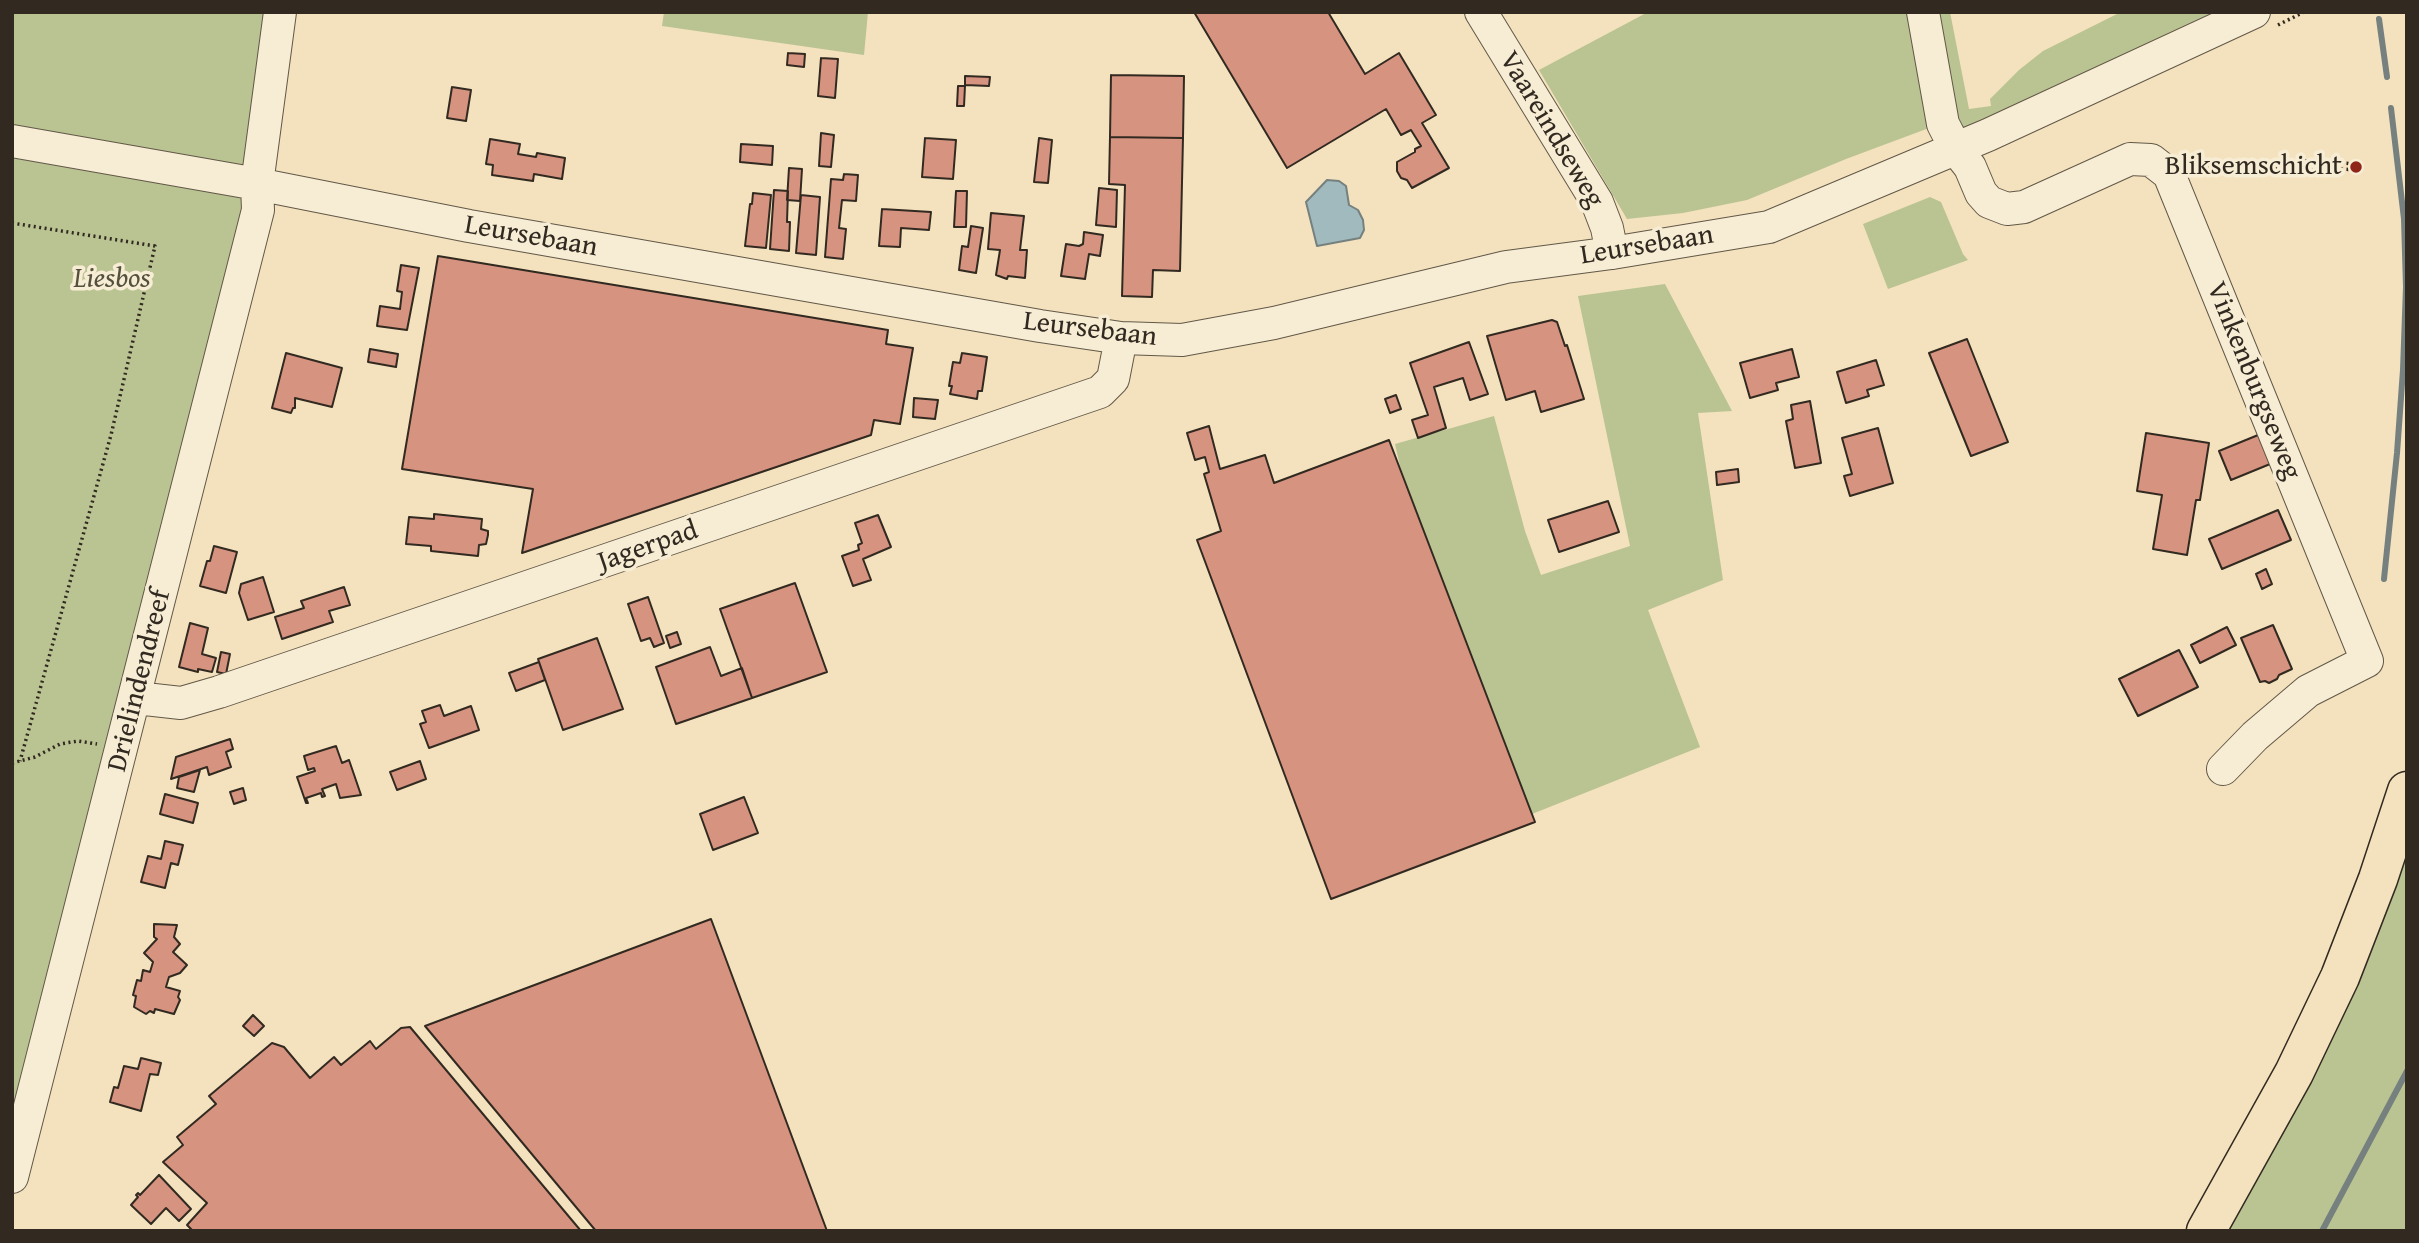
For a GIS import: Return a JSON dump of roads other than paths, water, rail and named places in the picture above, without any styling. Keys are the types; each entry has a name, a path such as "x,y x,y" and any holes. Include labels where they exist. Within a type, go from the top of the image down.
{"highway":[{"path":"2206,1231 2294,1073 2340,977 2378,879 2407,791"}],"street":[{"name":"Drielindendreef","path":"12,1177 258,210 257,184 280,12"},
{"name":"Vaareindseweg","path":"1481,12 1597,202 1607,228 1612,253"},
{"path":"1923,12 1943,124 1956,149"},
{"name":"Leursebaan","path":"12,141 257,184 469,226 1121,338 1182,340 1274,323 1506,267 1769,227 1956,149 2254,12"},
{"name":"Vinkenburgseweg","path":"1956,149 1970,167 1989,202 2007,209 2024,207 2130,159 2151,160 2169,174 2175,187 2367,661 2308,691 2255,736 2223,769"},
{"name":"Jagerpad","path":"136,698 181,703 219,692 1100,392 1113,379 1121,338"}],"water":[{"path":"1327,180 1339,181 1346,186 1349,205 1358,210 1364,230 1360,238 1317,246 1306,202"}],"waterway":[{"path":"2379,19 2387,77"},
{"path":"2384,579 2397,453 2406,287 2404,219 2391,108"},
{"path":"2322,1231 2407,1071"}],"place":[{"name":"Bliksemschicht","path":"2356,167"}],"park label":[{"name":"Liesbos","path":"112,280"}]}
